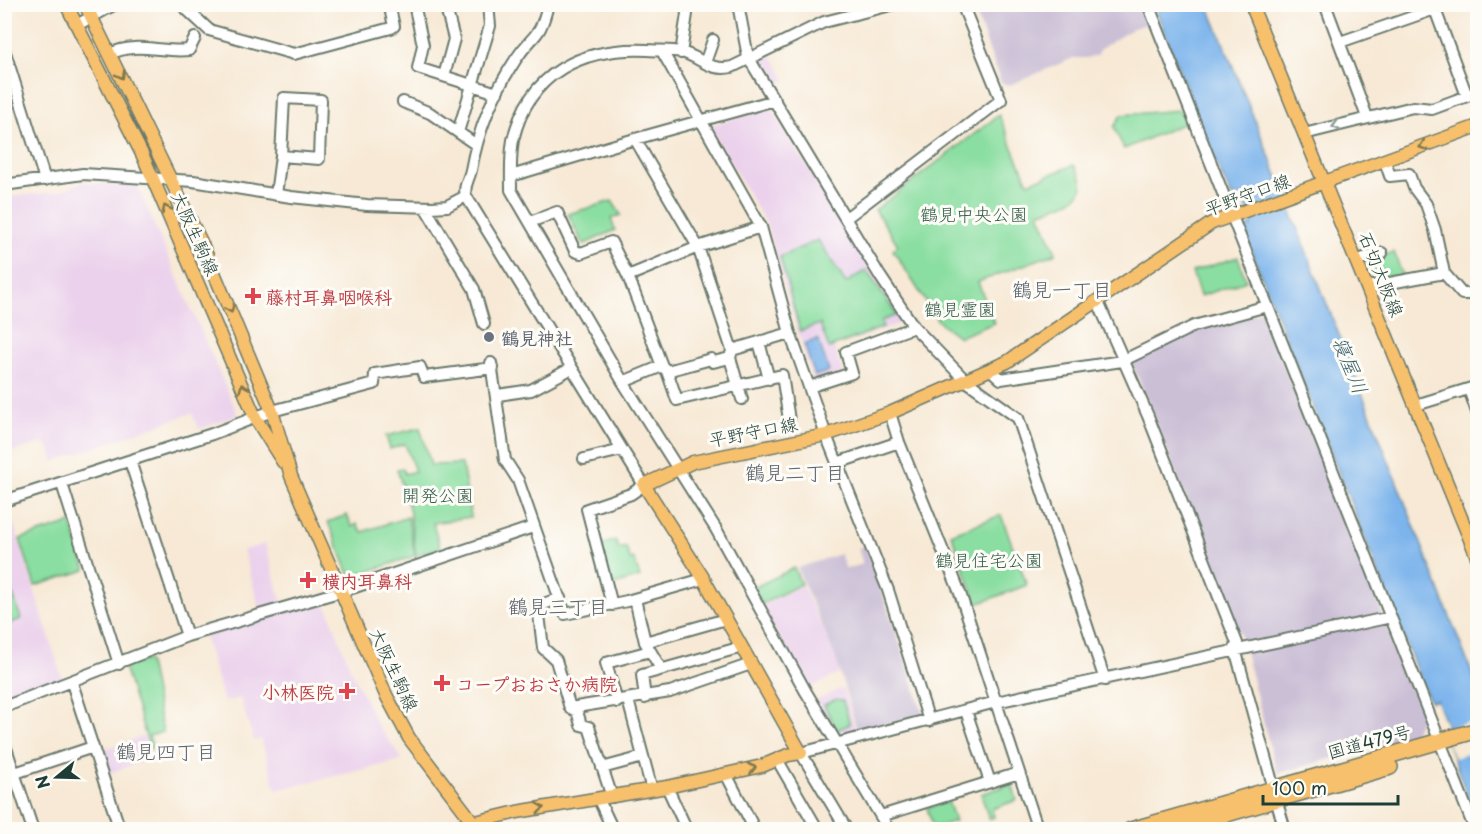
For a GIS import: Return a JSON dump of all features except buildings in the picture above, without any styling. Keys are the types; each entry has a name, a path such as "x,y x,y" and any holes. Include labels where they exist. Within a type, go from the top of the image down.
{"highway":[{"name":"国道479号","path":"1131,830 1275,794 1445,744 1478,730"},
{"name":"国道479号","path":"1445,744 1478,740"},
{"name":"国道479号","path":"1171,830 1275,794"}],"main road":[{"name":"大阪生駒線","path":"66,4 153,178 256,419 291,476"},
{"name":"大阪生駒線","path":"85,4 174,181 272,411 291,476 340,591 403,728 476,825"},
{"name":"石切大阪線","path":"1251,4 1416,405 1472,530 1478,559"},
{"name":"平野守口線","path":"644,485 677,468 707,458 826,435 890,414 1033,347 1212,224 1326,184 1478,126"},
{"path":"442,830 667,787 778,761 788,755 801,753 703,579 644,485"}],"street":[{"path":"77,25 115,4"},
{"path":"181,4 209,30 294,54 391,28 394,26 389,4"},
{"path":"414,4 423,45 418,68 497,93"},
{"path":"444,76 454,39 445,4"},
{"path":"458,132 490,26 488,4"},
{"path":"548,4 540,33 517,57 497,93 475,144 464,189 466,196 644,485 631,494 587,509 612,605"},
{"path":"681,52 687,14 685,4"},
{"path":"738,4 748,57 880,276 914,327 965,380 1018,418 1106,680"},
{"path":"889,830 752,597 716,529 623,382 511,190 510,159 519,120 541,86 557,70 575,60 606,50 662,51 681,52 718,69 732,67 748,57 833,19 895,4"},
{"path":"846,218 1001,100 962,4"},
{"path":"1148,4 1236,215 1267,306 1390,617 1445,744 1475,830"},
{"path":"1325,4 1367,117"},
{"path":"1305,134 1413,107 1432,109 1472,94 1434,7 1341,42"},
{"path":"110,54 125,46 176,52 189,50 195,38"},
{"path":"705,63 713,40"},
{"path":"4,49 45,180"},
{"path":"662,51 761,227 790,333 826,435 888,590 929,721"},
{"path":"276,195 282,156 284,98 321,100 319,159 282,156"},
{"path":"511,176 775,100"},
{"path":"403,102 430,113 475,144"},
{"path":"635,139 698,248 731,354 742,399"},
{"path":"1385,161 1390,176 1409,174 1414,188 1426,204 1435,230 1444,273 1462,294 1478,294"},
{"path":"4,185 83,174 193,181 276,195 367,205 447,206 466,196"},
{"path":"425,207 470,281 484,324"},
{"path":"530,222 557,212 575,251 581,254 611,242 628,276 677,400 738,383 782,375 789,420"},
{"path":"628,276 698,248 761,227"},
{"path":"1357,260 1382,254"},
{"path":"1368,287 1444,273"},
{"path":"1098,302 1122,361 1140,397 1206,559 1237,643 1235,649 1285,830"},
{"path":"990,369 1001,379 1122,361 1194,326 1267,306"},
{"path":"809,387 852,373 846,351 914,327"},
{"path":"623,382 665,369 711,359 714,363 759,342 790,333"},
{"path":"759,342 769,379"},
{"path":"4,501 256,419 272,411 374,384 375,374 420,367 424,376 492,366 498,395 505,460 518,480 565,614 612,605 703,579"},
{"path":"498,395 531,390 572,368"},
{"path":"1416,405 1473,388 1478,415"},
{"path":"890,414 899,442 960,593 1038,830"},
{"path":"837,463 899,442"},
{"path":"584,459 622,450"},
{"path":"130,461 187,636"},
{"path":"62,484 119,664"},
{"path":"4,707 72,683 187,636 340,591 533,527"},
{"path":"560,598 538,606 543,648 556,660 570,708"},
{"path":"635,599 647,646 662,669"},
{"path":"848,830 801,753 996,702 1390,617"},
{"path":"652,790 623,701 606,663 647,646 726,619"},
{"path":"645,698 642,675 742,647"},
{"path":"570,708 645,698 670,692 751,664"},
{"path":"72,683 120,830"},
{"path":"570,708 577,711 581,725 589,727 602,768 613,830"},
{"path":"966,711 990,782"},
{"path":"4,742 33,830"},
{"path":"15,773 93,747"},
{"path":"602,768 643,757"},
{"path":"778,761 818,830"},
{"path":"881,816 1019,773"},
{"path":"726,774 755,830"},
{"path":"667,787 687,830"}],"shaded area":[{"path":"973,5 1139,5 1147,24 1133,28 1099,50 1098,55 1073,58 1010,85 1001,83"},
{"path":"772,55 786,80 773,87 759,63"},
{"path":"771,108 903,322 834,347 842,373 813,382 767,225 709,126"},
{"path":"83,182 137,186 238,415 199,429 192,413 53,462 49,446 42,443 5,454 5,197 57,192"},
{"path":"1262,311 1423,715 1412,736 1277,774 1241,636 1137,375 1129,364 1130,359 1188,331"},
{"path":"8,506 62,678 5,699 4,507"},
{"path":"265,544 282,604 260,610 243,550"},
{"path":"866,545 924,716 858,733 835,656 797,568 840,554 846,569 863,564 858,548"},
{"path":"802,585 835,656 840,673 808,689 762,606"},
{"path":"324,599 351,670 376,723 403,760 276,790 261,739 254,741 240,698 224,702 204,636"},
{"path":"843,688 856,731 836,737 815,701"},
{"path":"144,736 151,759 109,773 102,750"}],"green space":[{"path":"1179,110 1187,122 1124,149 1114,127 1121,115"},
{"name":"鶴見中央公園","path":"999,115 1028,183 1074,165 1081,179 1081,189 1078,195 1066,203 1039,213 1056,253 978,282 994,323 959,337 938,321 893,250 898,245 875,210"},
{"path":"612,201 621,215 611,219 615,230 585,244 582,242 568,214"},
{"path":"818,240 846,283 866,270 897,315 881,321 883,327 829,348 820,324 800,331 780,257"},
{"path":"1394,252 1403,277 1376,283 1367,261"},
{"path":"1238,257 1246,281 1200,296 1192,272"},
{"name":"開発公園","path":"420,428 431,465 462,464 471,517 433,523 440,548 416,555 409,508 397,469 402,468 405,474 415,471 405,444 390,449 386,436"},
{"path":"347,515 352,527 357,524 362,532 408,517 415,556 354,576 349,574 328,522"},
{"name":"鶴見住宅公園","path":"1001,515 1027,585 977,604 951,534"},
{"path":"71,523 86,570 35,586 20,539"},
{"path":"615,540 619,549 626,547 630,560 634,559 640,577 611,586 600,546"},
{"path":"794,568 801,584 762,604 753,588"},
{"path":"5,571 21,619 4,625"},
{"path":"148,660 163,732 149,736 153,748 150,749 124,667"},
{"path":"836,699 843,701 850,724 837,730 824,705"},
{"path":"1012,784 1017,800 992,809 994,817 989,819 981,794"},
{"path":"948,801 955,821 933,828 927,808"}],"water":[{"path":"1154,5 1208,5 1283,190 1293,201 1290,210 1477,686 1477,822 1443,730 1447,726 1436,700 1431,702 1423,686 1250,247 1244,228 1252,226 1246,205 1239,195 1232,197 1212,155"},
{"path":"818,339 829,371 815,376 804,344"}],"pier":[{"path":"1477,720 1477,751 1454,758 1442,730"}],"place":[{"name":"藤村耳鼻咽喉科","path":"253,296"},
{"name":"鶴見神社","path":"489,337"},
{"name":"横内耳鼻科","path":"308,580"},
{"name":"コープおおさか病院","path":"442,683"},
{"name":"小林医院","path":"347,691"}],"district":[{"name":"鶴見一丁目","path":"1062,289"},
{"name":"鶴見二丁目","path":"795,472"},
{"name":"鶴見三丁目","path":"558,606"},
{"name":"鶴見四丁目","path":"166,751"}],"park label":[{"name":"鶴見霊園","path":"960,308"}],"water label":[{"name":"寝屋川","path":"1351,365"}]}
